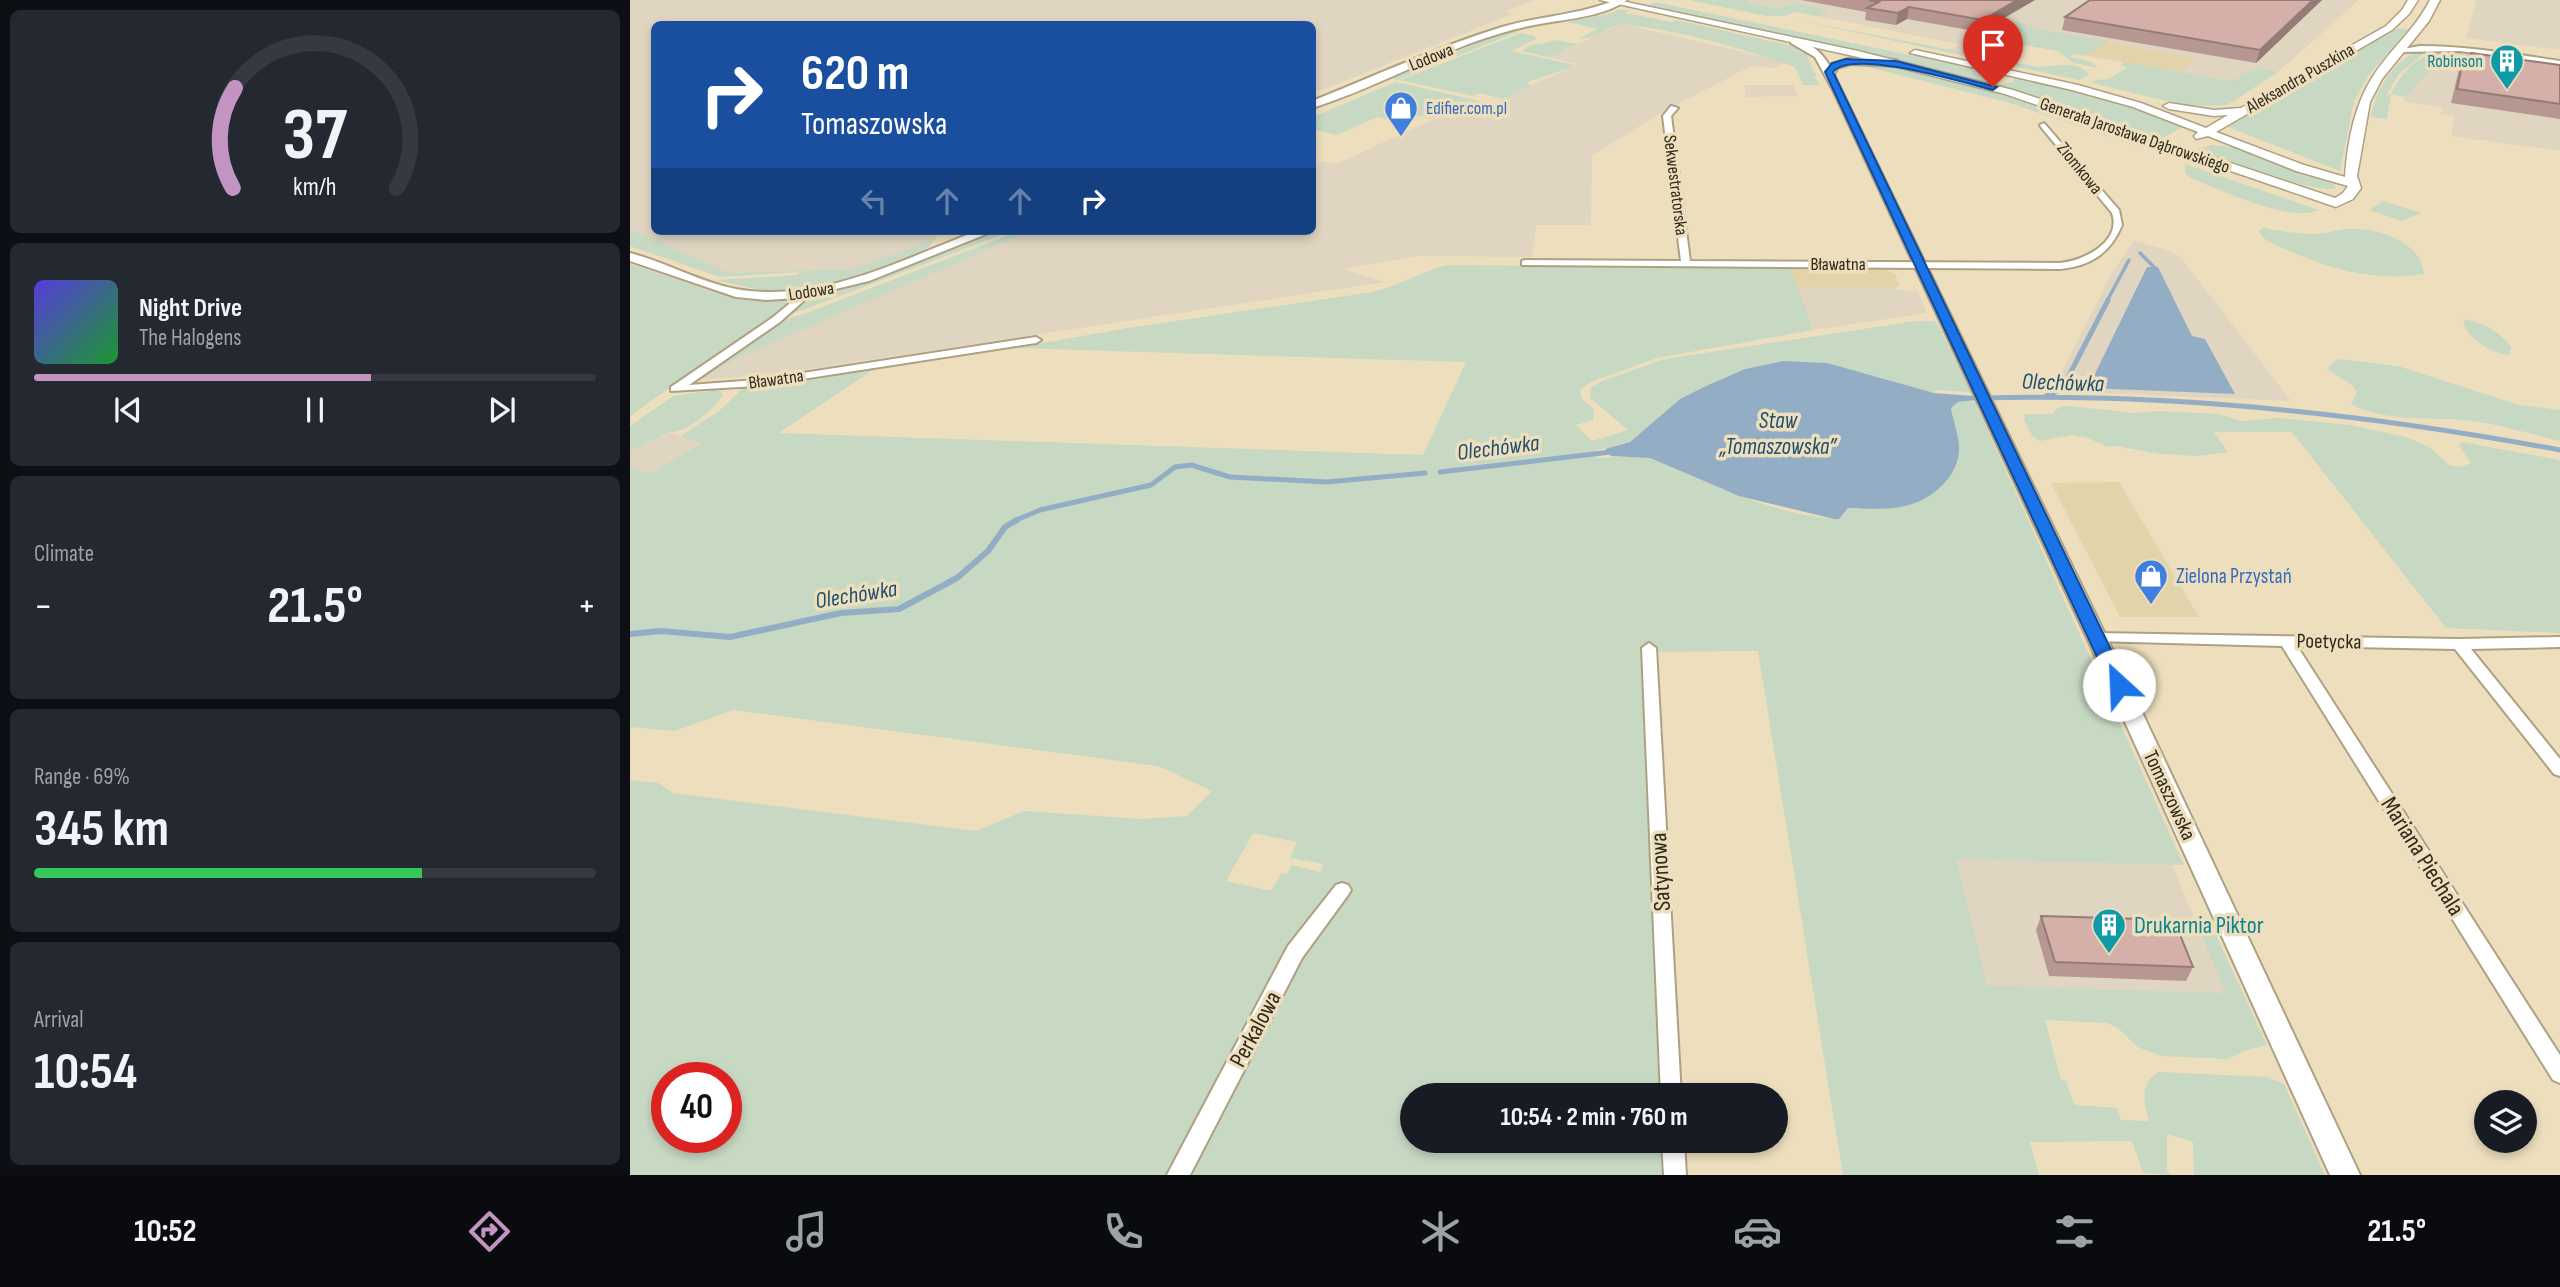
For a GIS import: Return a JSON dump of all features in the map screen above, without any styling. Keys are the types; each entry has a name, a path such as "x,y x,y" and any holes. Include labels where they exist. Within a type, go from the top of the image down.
{"main road":[{"name":"Generała Jarosława Dąbrowskiego","path":"1605,0 1620,1 1976,83 2074,112 2292,190 2336,203 2353,191 2354,184 2300,168 2137,105 2074,87"},
{"name":"Aleksandra Puszkina","path":"2180,149 2389,28 2406,12 2413,0"},
{"name":"Aleksandra Puszkina","path":"2354,184 2351,176 2362,108 2372,86 2400,50 2419,33 2435,0"},
{"name":"Generała Jarosława Dąbrowskiego","path":"1904,51 2199,111 2243,111"},
{"path":"1976,83 2004,81 2008,77 2000,71"}],"street":[{"name":"Lodowa","path":"1316,103 1481,37 1551,18 1577,15 1620,1"},
{"name":"Lodowa","path":"1551,18 1576,3"},
{"path":"2430,40 2459,49"},
{"name":"Tomaszowska","path":"1794,41 1816,52 1830,74 2098,638 2345,1175"},
{"path":"2400,50 2424,47 2459,49 2560,63"},
{"path":"1830,74 1833,66 1846,61 1896,63"},
{"name":"Sekwestratorska","path":"1674,108 1667,116 1686,264"},
{"name":"Ziomkowa","path":"2044,125 2116,212"},
{"name":"Bławatna","path":"1525,263 2060,266 2086,262 2099,255 2109,243 2119,222 2116,212"},
{"name":"Lodowa","path":"630,257 738,293 761,296 805,293 859,280 977,235"},
{"name":"Bławatna","path":"805,293 776,320 675,389 757,383 1036,340"},
{"name":"Poetycka","path":"2098,638 2459,644 2560,642"},
{"name":"Mariana Piechala","path":"2286,640 2560,1073"},
{"path":"2459,644 2560,770"},
{"name":"Satynowa","path":"1649,648 1670,1083"},
{"name":"Perkalowa","path":"1178,1175 1295,952 1342,890"},
{"path":"1674,1153 1675,1175"}],"shaded area":[{"path":"630,0 1534,0 1505,12 1513,14 1316,91 1316,21 651,21 651,235 939,235 853,269 728,273 630,229"},
{"path":"2359,0 2278,72 2259,69 2230,81 2182,72 2197,58 2106,42 2086,56 1992,39 1990,42 1999,48 1992,52 1965,53 1950,50 1959,44 1823,17 1792,3 1775,8 1746,2"},
{"path":"2476,0 2560,0 2560,50 2466,38"},
{"path":"1622,24 1787,62 1772,68 1751,66 1659,114 1592,156 1591,225 1536,225 1532,257 1417,256 1343,269 1385,282 769,375 703,379 737,358 1022,235 1316,235 1316,164 1323,161 1336,164 1432,120 1420,116 1454,101 1484,108 1577,64 1548,57"},
{"path":"2106,42 2198,58 2182,72 2087,56"},
{"name":"Robinson","path":"2435,65 2560,79 2560,151 2451,136 2454,116 2440,114 2443,108 2403,101"},
{"path":"1744,85 1793,85 1798,96 1746,97"},
{"path":"2134,241 2168,250 2182,259 2291,401 2052,391 2113,271"},
{"path":"1790,267 1881,267 1895,274 1900,286 1894,289 1797,289"},
{"path":"1797,289 1894,289 1918,292 1927,313 1813,330"},
{"path":"668,432 703,442 650,473 630,467 630,452"},
{"path":"2119,482 2199,617 2120,617 2051,483"},
{"name":"Drukarnia Piktor","path":"1956,859 2172,864 2225,993 1987,987"}],"green space":[{"path":"1689,0 1748,0 1747,2 1775,8 1796,3 1829,10 1820,14 1823,17 1795,12 1785,16 1766,16"},
{"path":"1655,2 1996,73 2000,77 1994,81 1980,81 1645,6"},
{"path":"1615,10 1630,10 1626,13 1672,22 1676,20 1801,48 1814,55 1778,45 1806,54 1816,76 1812,77 1816,78 1819,85 1803,85 1795,67 1738,48 1626,25 1614,27 1592,37 1580,38 1598,29 1567,22 1617,12"},
{"path":"1792,19 2039,67 2080,67 2089,75 2079,80"},
{"path":"2018,22 2038,29 2108,41 2086,56 2075,54 2070,57 2091,62 2099,68 2074,63 2058,51 1992,39 1990,42 1999,48 1985,43 1988,40 2000,36"},
{"path":"2398,28 2408,29 2368,76 2354,101 2340,171 2228,127"},
{"path":"1505,32 1517,32 1397,80 1392,78"},
{"path":"1521,33 1535,36 1536,39 1511,51 1575,65 1526,83 1532,85 1503,99 1480,93 1473,96 1400,80"},
{"path":"1555,40 1577,44 1548,57 1522,51 1529,46"},
{"path":"2429,49 2398,75 2386,96 2391,94 2387,119 2371,117 2373,106 2390,73 2408,57"},
{"path":"2456,51 2509,58 2463,69 2435,65 2406,97 2391,94 2414,63 2427,55"},
{"path":"2124,62 2230,81 2259,68 2278,72 2229,104 2215,106 2161,100 2092,83 2095,80 2108,79 2127,68 2121,65"},
{"path":"1852,63 1897,67 1943,78 2091,122 2148,146 2131,144 2007,102"},
{"path":"2015,77 2117,102 2185,126 2162,138 1997,85 2012,82"},
{"path":"1396,82 1492,104 1484,108 1454,101 1420,116 1397,121 1377,117 1337,135 1316,130 1316,116"},
{"path":"2212,145 2240,148 2333,184 2336,188 2326,189 2289,182 2197,149"},
{"path":"2185,164 2319,210 2307,213 2291,212 2236,197 2191,178 2185,173"},
{"path":"2384,201 2421,213 2402,221 2369,210"},
{"path":"2264,228 2307,234 2346,229 2383,233 2406,244 2415,252 2424,274 2389,276 2338,269 2272,243 2258,231"},
{"path":"630,229 729,273 853,269 936,238 924,252 825,286 768,292 715,280 797,275 800,272 720,277 630,246"},
{"path":"988,235 1001,235 784,317 805,299 848,288"},
{"path":"1009,235 1022,235 737,358 703,379 703,375 779,321 804,314"},
{"path":"630,264 735,299 753,301 795,298 771,320 765,320 630,416"},
{"path":"1449,265 1790,267 1813,330 1657,358 1591,382 1581,389 1581,396 1594,409 1593,420 1576,425 1592,441 1628,430 1590,398 1591,388 1602,381 1665,359 1916,321 1934,321 1971,392 1935,390 1934,393 1827,364 1783,361 1745,369 1706,386 1680,399 1630,442 1594,451 1597,458 1650,458 1742,497 1791,512 1839,519 1848,508 1888,508 1944,484 1955,469 1958,459 1959,446 1951,408 1958,402 1976,400 2184,865 1956,859 1987,986 2225,993 2199,929 2214,931 2267,1045 2244,1051 2228,1059 2162,1056 2137,1047 2118,1028 2107,1023 2045,1020 2061,1080 2066,1081 2074,1105 2117,1108 2121,1120 2149,1121 2145,1088 2158,1072 2268,1077 2284,1084 2325,1175 2194,1175 2193,1142 2167,1134 2167,1171 2171,1175 2143,1173 2132,1141 2030,1142 2039,1175 1843,1175 1758,651 1646,652 1678,1083 1400,1083 1400,1153 1685,1153 1687,1175 630,1175 630,780 658,783 673,793 976,831 1024,811 1142,819 1187,816 1212,791 1158,766 733,710 675,731 630,727 630,467 650,473 702,443 681,436 719,411 744,387 877,367 779,433 1423,455 1466,362 1015,348 1128,328 1373,292","holes":["1253,833 1297,842 1290,858 1324,864 1320,872 1292,865 1287,874 1282,873 1271,891 1226,881"]},
{"path":"2463,319 2484,325 2496,332 2511,347 2510,355 2495,352 2480,344 2469,332"},
{"path":"2338,359 2398,366 2519,405 2560,410 2560,441 2476,421 2406,418 2364,410 2351,404 2357,392 2353,386 2327,369"},
{"path":"721,391 723,395 698,420 630,452 630,426 673,396"},
{"path":"2068,406 2135,413 2158,411 2218,414 2242,421 2280,418 2350,425 2406,437 2429,447 2449,465 2461,467 2471,463 2459,446 2462,442 2560,460 2560,633 2446,628 2292,432 2214,432 2228,452 2199,456 2108,447 2088,438 2072,435 2040,441 2033,437 2024,420 2025,414 2053,414 2058,408"}],"water":[{"path":"2147,267 2158,267 2192,336 2205,339 2235,394 2088,388"},
{"name":"Staw „Tomaszowska”","path":"1783,361 1827,363 1934,393 1974,396 1976,400 1958,402 1951,408 1959,446 1956,466 1951,475 1936,491 1918,502 1894,508 1848,508 1839,519 1834,519 1739,496 1650,458 1610,456 1612,452 1605,449 1630,442 1680,399 1706,386 1745,369"}],"building":[{"path":"1869,0 2017,0 1983,20 1909,7 1898,13 1867,8 1879,2"},
{"path":"2090,0 2313,0 2260,50 2065,17"},
{"path":"2471,53 2560,65 2560,104 2457,89 2464,56 2470,56"},
{"name":"Drukarnia Piktor","path":"2041,916 2174,920 2193,967 2055,962"}],"waterway":[{"path":"2140,253 2154,267"},
{"path":"2107,301 2129,260"},
{"path":"2046,396 2062,389 2108,300"},
{"name":"Olechówka","path":"1982,398 2128,399 2272,409 2416,426 2560,450"},
{"name":"Olechówka","path":"1440,472 1619,451"},
{"name":"Olechówka","path":"1014,521 1040,510 1151,485 1175,467 1191,465 1230,477 1327,482 1425,473"},
{"name":"Olechówka","path":"630,634 661,631 730,637 841,613 899,609 957,578 988,551 1005,527 1017,520"}],"place":[{"name":"Robinson","path":"2507,91"},
{"name":"Edifier.com.pl","path":"1401,138"},
{"name":"Zielona Przystań","path":"2151,606"},
{"name":"Drukarnia Piktor","path":"2109,955"}],"route":[{"path":"1993,87 1896,63 1846,61 1831,67 1829,72 2119,685"}]}
